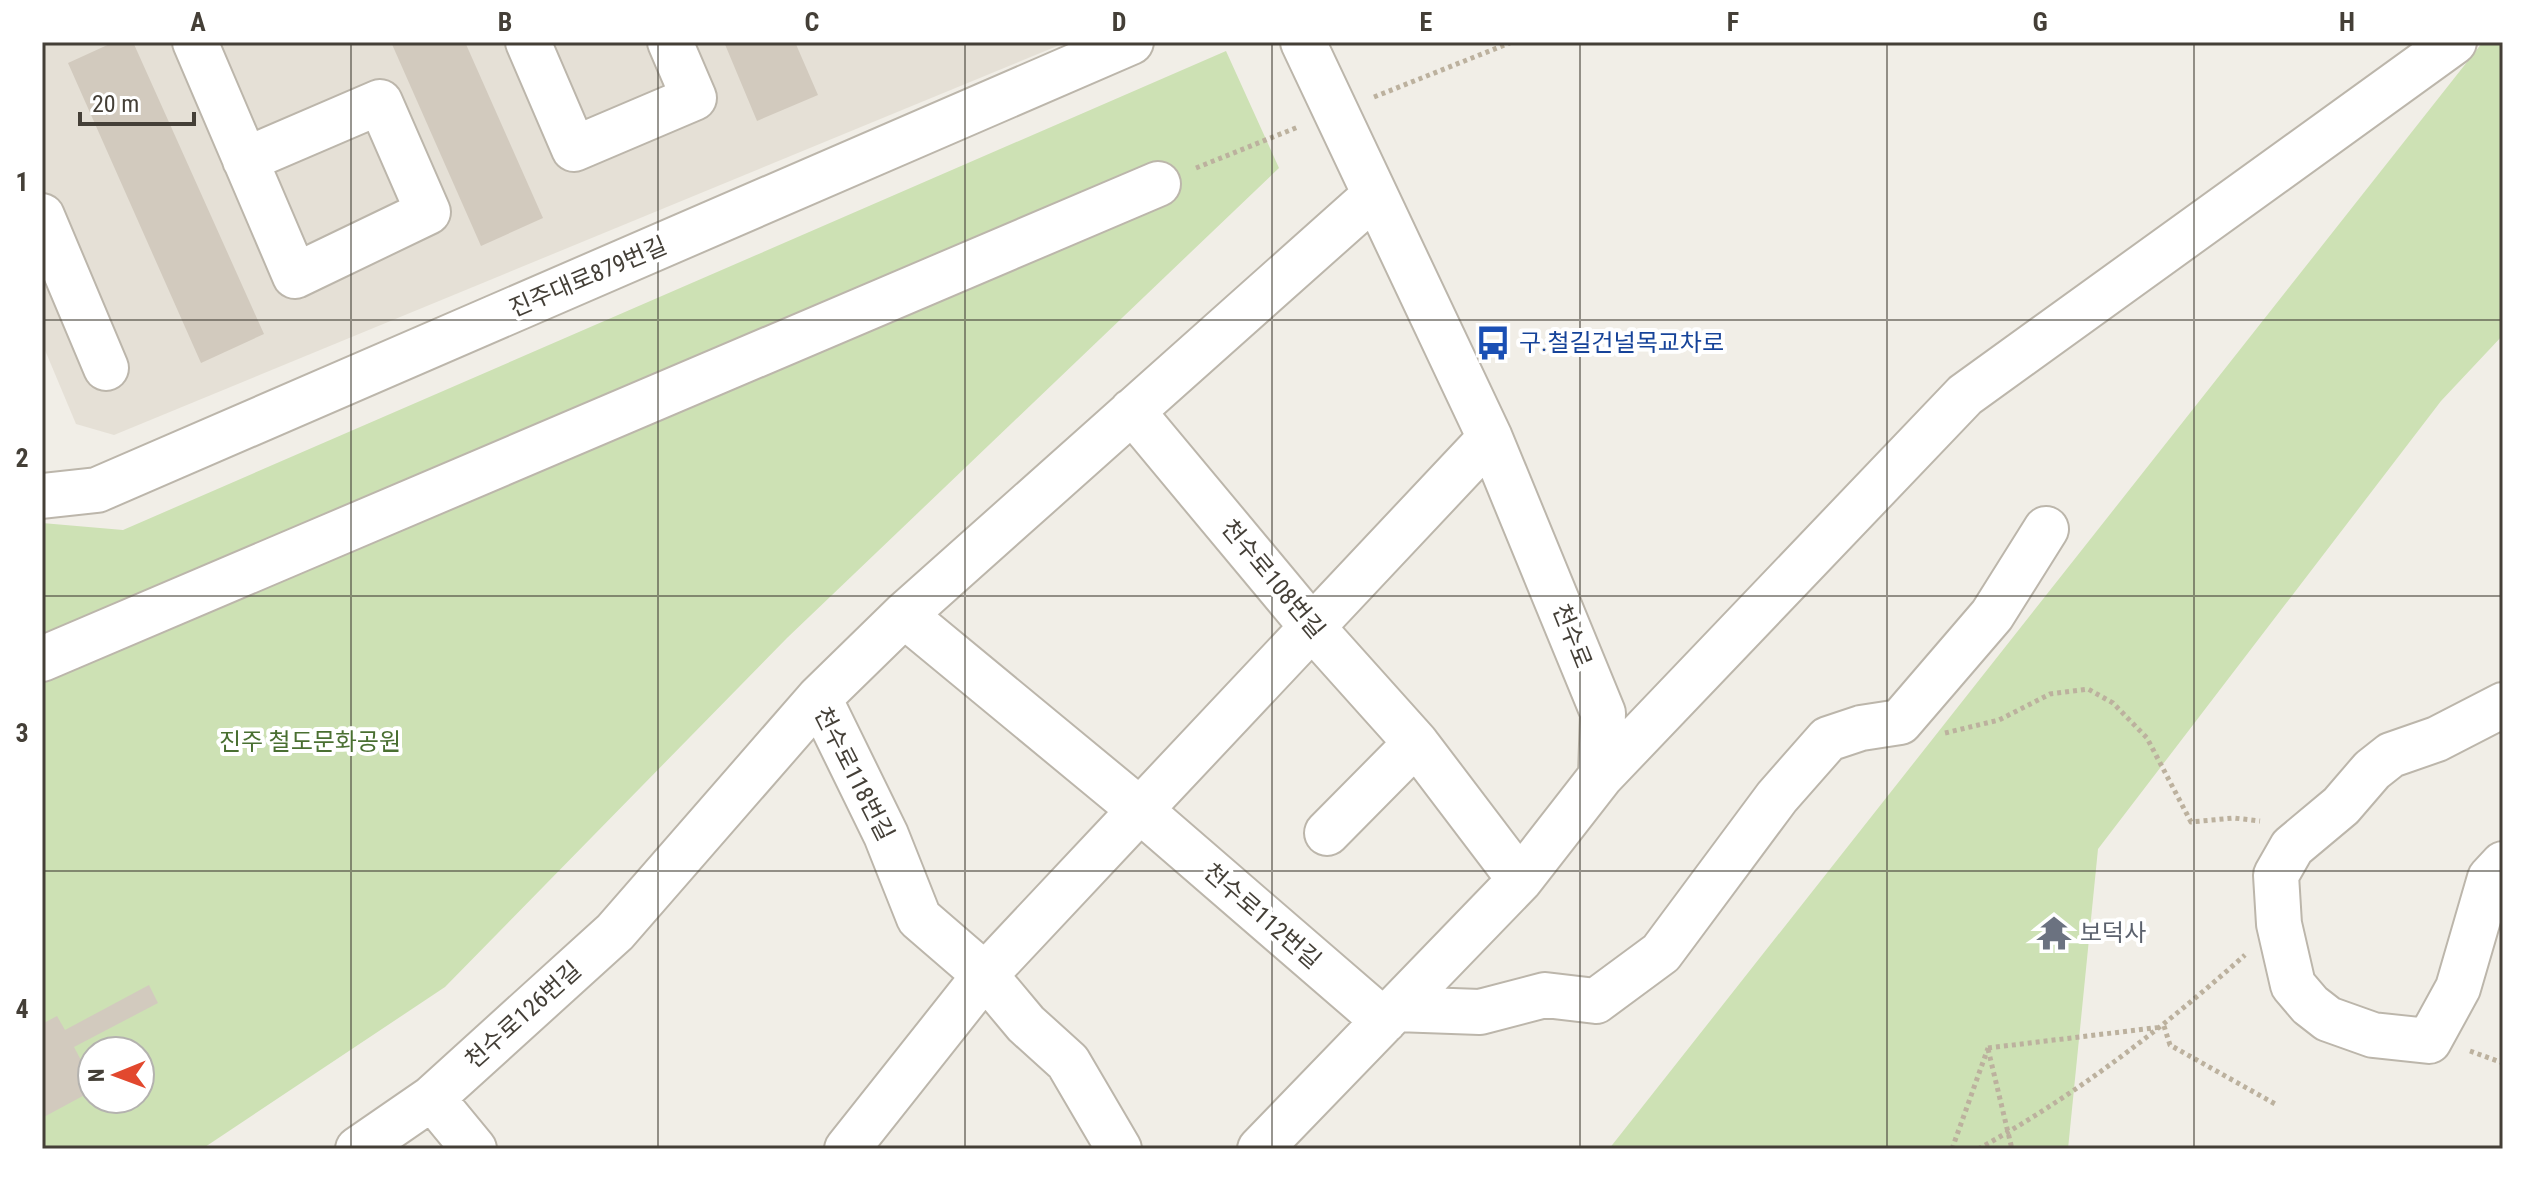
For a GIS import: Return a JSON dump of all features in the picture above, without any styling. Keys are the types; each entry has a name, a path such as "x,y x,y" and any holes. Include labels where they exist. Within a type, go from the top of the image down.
{"street":[{"path":"195,42 245,160"},
{"path":"528,42 574,149 694,98 670,42"},
{"name":"진주대로879번길","path":"42,496 97,490 1131,42"},
{"name":"천수로","path":"1303,42 1490,438 1603,713 1601,776"},
{"path":"1260,1149 1520,880 1601,776 1965,395 2454,42"},
{"path":"42,659 1158,184"},
{"path":"819,698 904,615 1375,195"},
{"path":"42,216 106,368"},
{"name":"천수로108번길","path":"1132,411 1312,627 1416,743 1520,880"},
{"path":"847,1149 985,975 1490,438"},
{"path":"1390,1015 1480,1012 1545,995 1596,1001 1661,953 1777,797 1828,739 1861,728 1900,722 1992,615 2046,529"},
{"name":"천수로112번길","path":"904,615 1390,1015"},
{"name":"천수로118번길","path":"615,932 819,698 886,835 919,918 985,975 1026,1024 1068,1062 1119,1149"},
{"path":"2503,705 2437,739 2391,755 2372,770 2341,806 2292,847 2276,875 2279,924 2293,985 2328,1019 2373,1035 2429,1041 2458,988 2490,878 2503,864"},
{"path":"1327,833 1416,743"},
{"name":"천수로126번길","path":"358,1149 432,1098 615,932"},
{"path":"432,1098 474,1149"}],"path":[{"path":"1900,722 1916,735 1958,732 1999,720 2050,694 2088,689 2113,703 2147,738 2191,822 2234,818 2270,822"},
{"path":"1978,1149 2010,1132 2164,1026 2279,924"},
{"path":"1988,1048 2164,1026"},
{"path":"2164,1026 2170,1045 2277,1105"},
{"path":"1988,1048 2012,1149"},
{"path":"1952,1149 1988,1048"}],"shaded area":[{"path":"42,42 1067,42 114,435 76,424 42,343"}],"green space":[{"path":"2503,42 2503,335 2441,401 2098,849 2068,1149 1609,1149 2482,43"},
{"name":"진주 철도문화공원","path":"1226,51 1279,168 787,638 445,987 202,1149 42,1149 42,523 123,530"}],"building":[{"path":"114,42 133,42 264,334 201,363 68,63"},
{"path":"391,42 465,42 543,218 481,246"},
{"path":"724,42 795,42 818,95 757,121"},
{"path":"149,985 158,1003 97,1035 76,1035 76,1100 42,1118 42,1024 57,1016 65,1030"}],"place":[{"name":"구.철길건널목교차로","path":"1493,343"},
{"name":"보덕사","path":"2054,933"}]}
